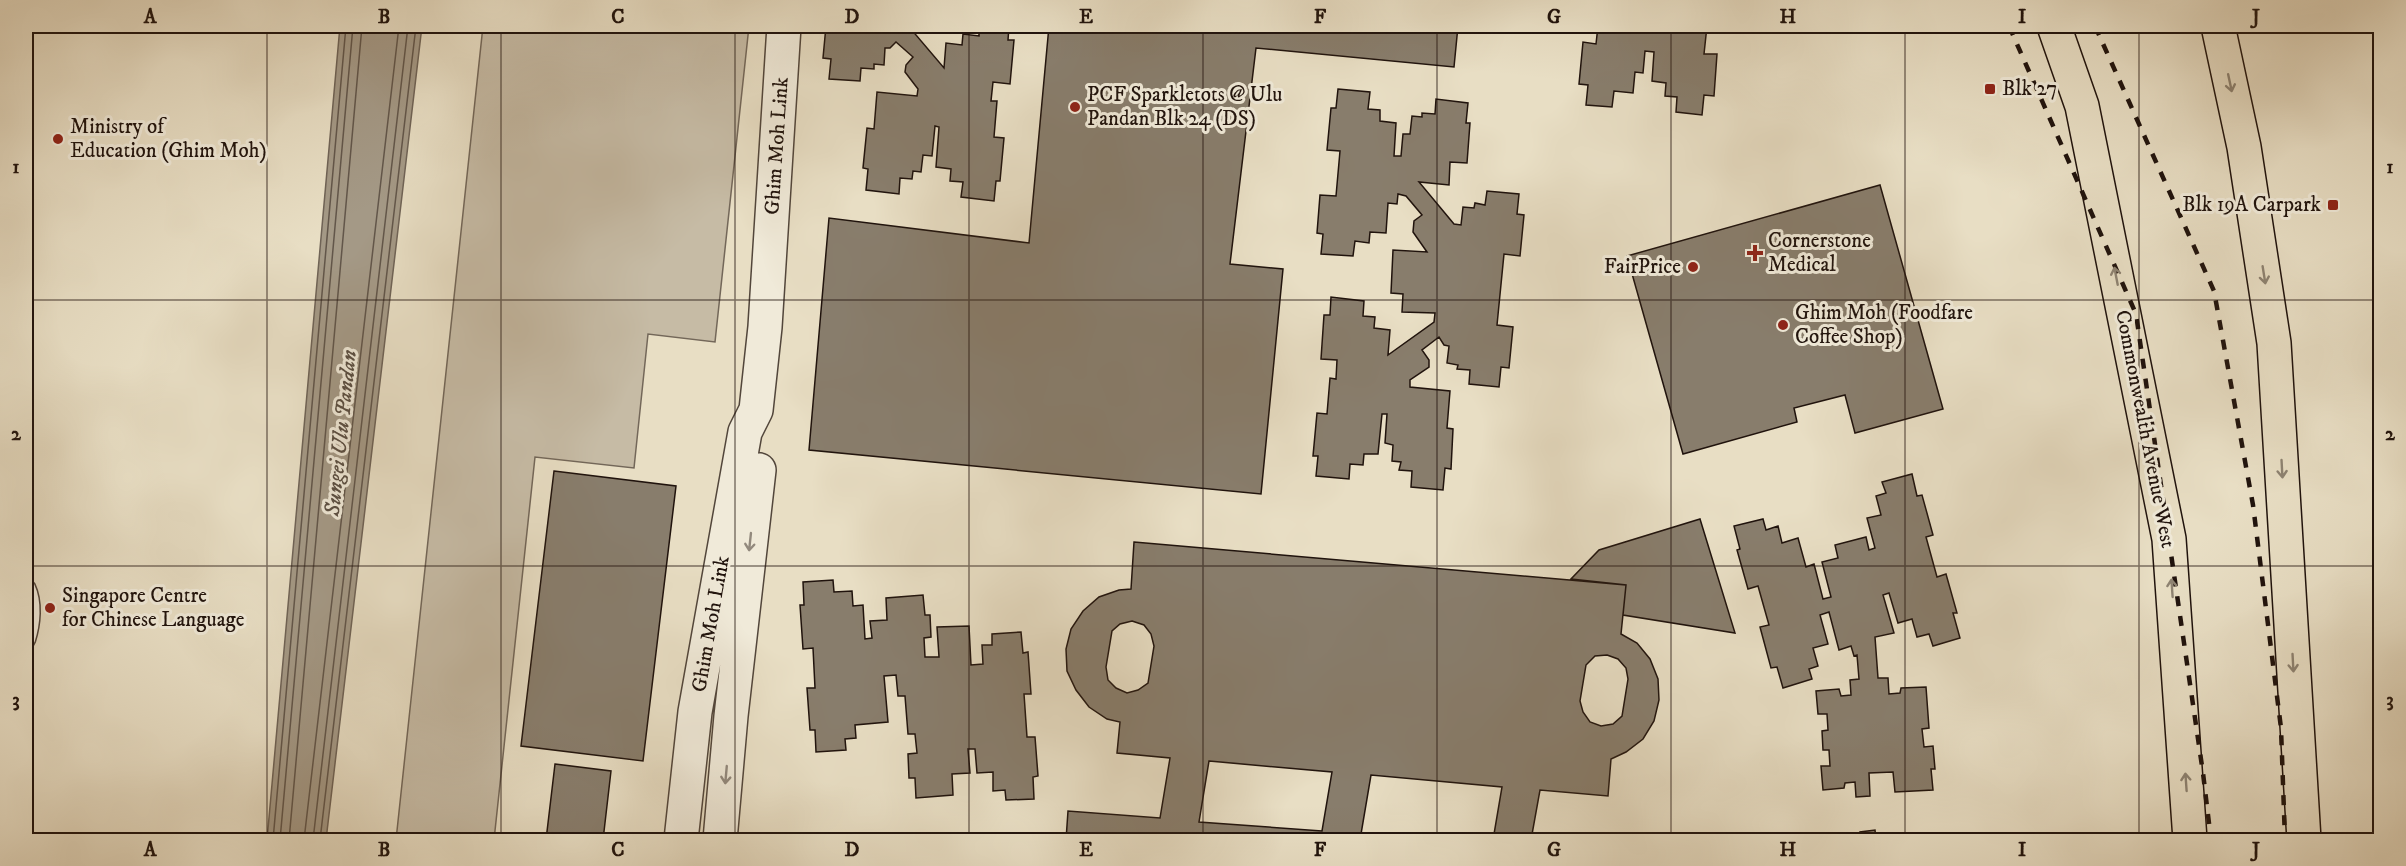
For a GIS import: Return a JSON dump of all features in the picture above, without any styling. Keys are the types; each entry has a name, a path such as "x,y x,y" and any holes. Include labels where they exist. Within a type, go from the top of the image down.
{"main road":[{"name":"Commonwealth Avenue West","path":"2054,26 2082,106 2169,539 2190,840"},
{"path":"2080,26 2082,106"},
{"path":"2218,26 2244,147 2274,343 2304,840"}],"street":[{"name":"Ghim Moh Link","path":"681,836 713,714 746,483 763,430 756,410 765,327 784,26"},
{"name":"Ghim Moh Link","path":"713,714 720,838"}],"lane":[{"path":"26,588 29,595 30,625 26,639"},
{"path":"681,836 720,838"}],"shaded area":[{"path":"483,26 749,26 715,342 648,334 634,468 535,457 494,840 396,840"}],"water":[{"name":"Sungei Ulu Pandan","path":"340,26 422,26 326,840 267,840"}],"building":[{"path":"26,26 37,26 26,37"},
{"path":"826,26 911,26 910,28 944,68 946,43 962,45 963,34 979,36 979,26 1009,26 1008,40 1014,40 1010,84 993,82 991,101 997,101 994,137 1004,138 1000,181 996,181 994,201 961,197 963,182 950,181 951,169 936,167 939,127 935,126 932,156 923,155 921,172 913,171 912,179 900,178 899,194 866,190 868,169 863,168 867,128 874,129 877,92 917,96 918,89 905,72 906,65 913,57 896,42 890,48 885,48 884,65 874,64 874,69 861,68 860,81 829,79 831,59 823,58"},
{"path":"1049,26 1458,26 1454,67 1256,48 1230,264 1283,269 1261,494 809,450 829,218 1029,243"},
{"path":"1598,26 1707,26 1704,54 1717,54 1714,96 1704,95 1702,115 1676,112 1677,97 1665,96 1666,83 1652,81 1654,52 1645,51 1643,73 1635,72 1633,93 1614,91 1612,107 1586,105 1588,85 1579,84 1583,42 1596,44"},
{"path":"1338,89 1370,92 1368,109 1380,110 1380,121 1396,123 1394,156 1401,156 1403,134 1410,134 1412,116 1422,117 1422,113 1435,114 1436,99 1468,103 1466,123 1470,123 1467,163 1450,162 1449,185 1419,182 1454,224 1461,225 1463,207 1474,208 1475,203 1485,205 1487,191 1519,194 1517,214 1524,215 1520,256 1504,254 1497,325 1513,327 1509,368 1501,367 1499,387 1469,384 1470,370 1457,369 1458,365 1447,363 1449,346 1444,345 1439,337 1422,350 1429,360 1429,367 1410,380 1410,387 1450,391 1447,428 1453,429 1451,469 1445,468 1443,490 1411,487 1412,471 1399,470 1401,462 1392,461 1393,445 1385,443 1387,414 1382,414 1378,454 1364,454 1363,465 1350,464 1349,479 1316,476 1318,456 1313,456 1317,413 1327,414 1330,378 1336,379 1337,360 1321,359 1324,315 1330,315 1331,297 1364,301 1363,316 1375,317 1374,328 1390,330 1388,355 1434,322 1435,313 1402,312 1403,294 1391,293 1393,250 1427,252 1413,232 1414,221 1422,215 1406,196 1398,194 1397,204 1388,203 1386,233 1370,232 1369,243 1355,241 1353,256 1321,254 1323,234 1317,233 1320,195 1336,196 1340,151 1327,150 1331,108 1336,108"},
{"name":"Ghim Moh (Foodfare Coffee Shop)","path":"1880,185 1943,409 1855,433 1845,395 1794,408 1797,422 1683,454 1627,256"},
{"path":"554,471 676,486 643,761 521,746"},
{"path":"1912,474 1917,496 1922,495 1933,535 1926,537 1937,577 1946,574 1957,613 1953,613 1960,638 1933,646 1929,634 1917,637 1912,619 1898,623 1889,593 1883,595 1894,633 1875,637 1878,678 1888,678 1889,694 1900,693 1901,688 1926,687 1929,728 1922,729 1924,747 1933,746 1935,769 1931,769 1933,790 1895,792 1893,772 1869,773 1870,796 1856,797 1855,782 1845,783 1844,788 1823,790 1821,766 1830,766 1829,750 1823,750 1822,731 1828,730 1827,714 1818,714 1816,691 1839,689 1841,696 1851,695 1850,680 1859,679 1857,655 1854,656 1851,646 1839,650 1829,612 1820,615 1828,644 1813,648 1818,666 1809,669 1812,679 1783,688 1777,667 1771,668 1760,627 1769,625 1758,586 1748,589 1737,550 1740,549 1734,526 1763,519 1766,530 1778,526 1782,543 1798,538 1806,567 1814,564 1823,599 1831,597 1822,562 1838,558 1835,545 1866,537 1869,550 1875,548 1867,518 1881,515 1876,496 1886,493 1882,482"},
{"path":"1700,519 1735,633 1623,615 1626,585 1571,579 1599,550"},
{"path":"1134,542 1626,585 1621,634 1637,643 1650,659 1658,679 1659,700 1654,721 1643,739 1626,752 1611,759 1608,796 1540,790 1531,840 1493,840 1502,787 1371,775 1361,834 1443,840 1066,840 1068,811 1160,818 1170,758 1117,753 1120,722 1107,719 1089,707 1076,690 1067,671 1066,649 1071,629 1083,611 1099,597 1119,590 1131,589","holes":["1132,621 1144,625 1151,634 1154,646 1148,683 1138,690 1127,693 1116,688 1108,680 1106,667 1112,631 1120,624","1607,655 1618,659 1626,668 1628,679 1622,716 1613,724 1601,726 1590,722 1583,712 1580,701 1586,665 1595,656","1209,761 1332,772 1322,831 1199,822"]},
{"path":"833,580 834,592 852,591 853,606 863,605 865,639 872,638 870,621 887,620 886,598 923,595 925,615 930,615 931,637 924,638 925,657 939,657 937,627 969,626 971,665 983,664 982,645 992,645 992,634 1021,632 1023,653 1028,652 1031,694 1024,694 1027,737 1035,737 1038,776 1033,777 1034,799 1006,800 1005,790 993,791 993,772 977,773 975,749 968,749 970,773 952,774 953,795 916,798 915,778 909,778 908,754 917,753 915,734 908,734 905,696 898,696 896,675 884,676 888,722 855,725 856,738 845,739 846,750 816,752 815,730 810,730 807,688 815,688 813,648 803,649 800,605 804,605 803,582"},
{"path":"555,764 611,771 603,840 546,840"},
{"path":"1875,830 1876,840 1861,840 1860,832"},
{"path":"1936,833 1937,840 1899,840 1898,836"}],"railway":[{"path":"2009,26 2136,314 2211,840"},
{"path":"2095,26 2214,291 2253,505 2281,728 2285,840"}],"place":[{"name":"Blk 27","path":"1990,89"},
{"name":"PCF Sparkletots @ Ulu Pandan Blk 24 (DS)","path":"1075,107"},
{"name":"Ministry of Education (Ghim Moh)","path":"58,139"},
{"name":"Blk 19A Carpark","path":"2333,205"},
{"name":"Cornerstone Medical","path":"1755,253"},
{"name":"FairPrice","path":"1693,267"},
{"name":"Ghim Moh (Foodfare Coffee Shop)","path":"1783,325"},
{"name":"Singapore Centre for Chinese Language","path":"50,608"}]}
